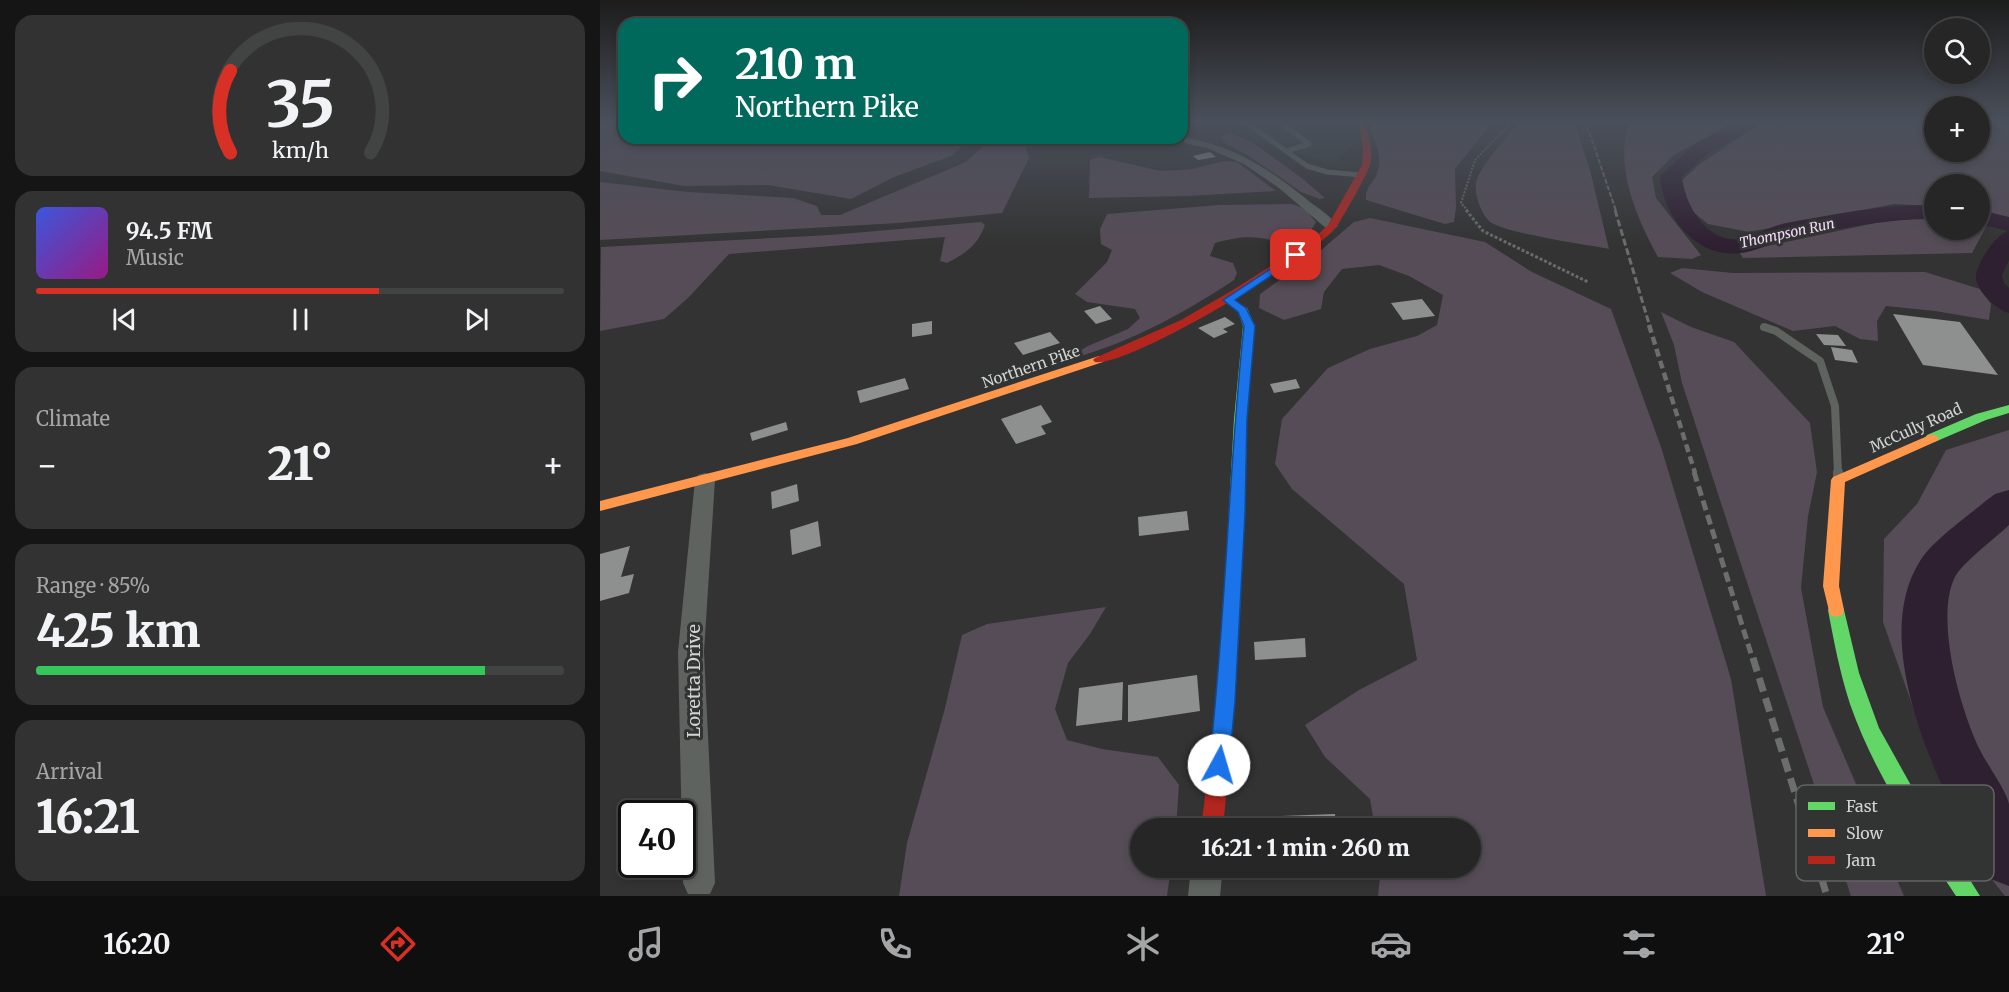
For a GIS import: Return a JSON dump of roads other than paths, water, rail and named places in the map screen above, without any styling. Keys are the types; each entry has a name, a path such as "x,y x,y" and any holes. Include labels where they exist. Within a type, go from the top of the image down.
{"street":[{"path":"1250,162 1332,226"},
{"name":"Northern Pike","path":"600,506 864,438 1076,369 1164,335 1228,300 1315,243 1332,226 1361,175 1365,162"},
{"path":"1213,818 1226,702 1240,419 1249,326 1243,310 1228,300"},
{"name":"McCully Road","path":"1838,480 1980,417 2009,410"},
{"name":"Loretta Drive","path":"699,883 692,652 705,480"},
{"path":"1838,480 1832,586 1846,660 1871,732 1900,785"},
{"path":"1204,896 1206,878"},
{"path":"1959,881 1969,896"}],"lane":[{"path":"1304,162 1317,170 1361,175"},
{"path":"1764,327 1776,331 1820,361 1835,406 1838,480"}],"waterway":[{"name":"Thompson Run","path":"1686,162 1671,176 1675,199 1687,221 1696,230 1716,243 1727,246 1743,246 1784,231 1890,213 1924,212"},
{"name":"Thompson Run","path":"1990,219 2009,224"},
{"name":"Thompson Run","path":"2009,238 1989,275 1991,285 2009,305"},
{"name":"Thompson Run","path":"1970,785 1949,740 1930,678 1926,646 1927,603 1933,576 1939,566 2009,504"},
{"name":"Thompson Run","path":"1994,830 2009,857"}],"railway":[{"path":"1599,162 1616,211"},
{"path":"1615,210 1650,327"},
{"path":"1649,325 1695,473"},
{"path":"1694,472 1753,660"},
{"path":"1753,658 1796,796"},
{"path":"1822,881 1827,896"}]}
